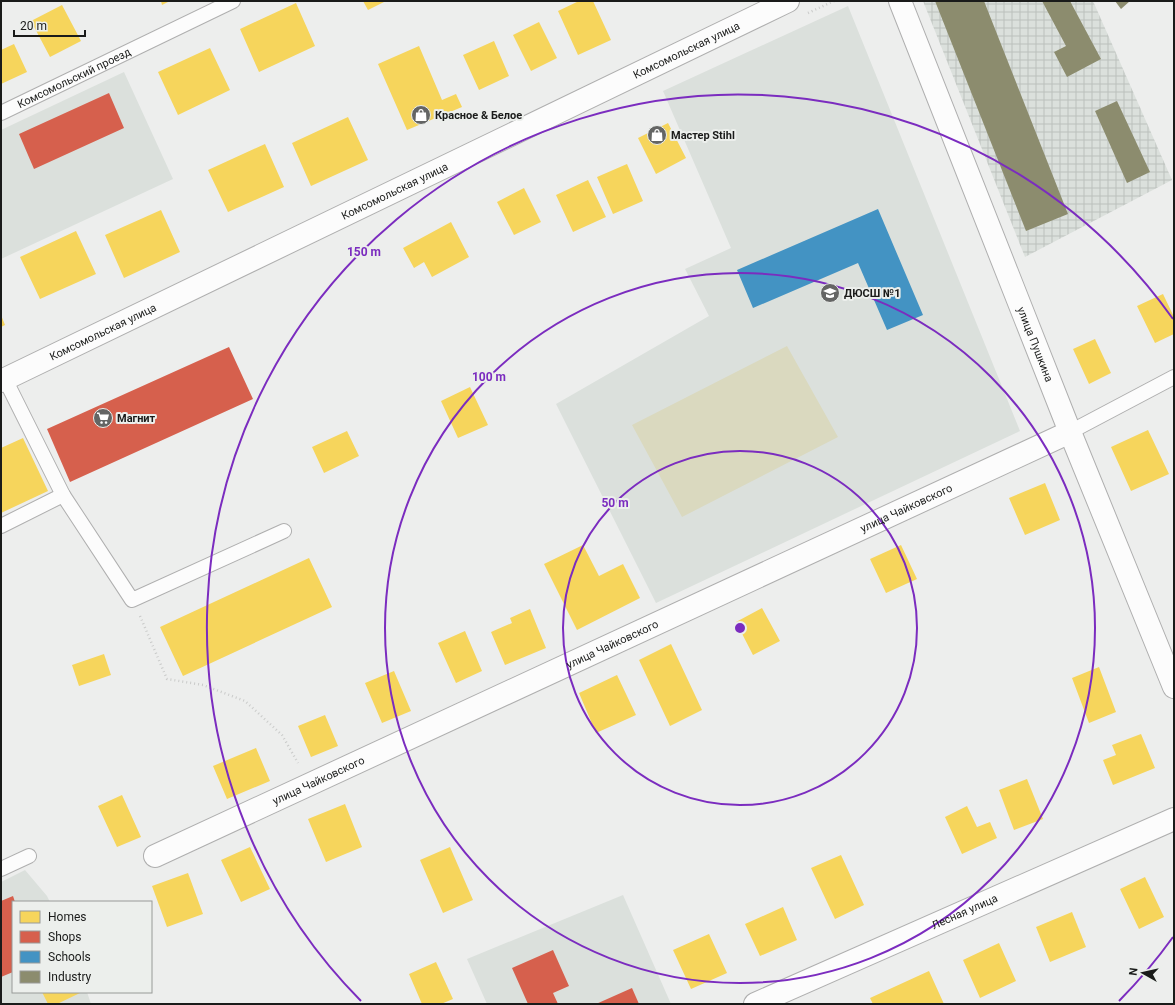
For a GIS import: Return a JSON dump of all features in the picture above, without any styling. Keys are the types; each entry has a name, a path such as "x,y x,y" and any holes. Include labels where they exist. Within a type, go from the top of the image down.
{"street":[{"name":"Комсомольская улица","path":"3,380 788,1"},
{"name":"улица Пушкина","path":"900,1 1070,432 1174,687"},
{"name":"улица Чайковского","path":"155,856 1070,432"},
{"name":"Лесная улица","path":"755,1004 1174,818"}],"lane":[{"name":"Комсомольский проезд","path":"1,113 233,1"},
{"path":"1070,432 1174,376"},
{"path":"3,380 63,495 132,600 284,531"},
{"path":"1,526 63,495"},
{"path":"1,869 29,856"}],"path":[{"path":"132,600 167,679 203,685 245,701 282,735 311,784"}],"shaded area":[{"path":"923,1 1093,1 1172,180 1025,257"},
{"name":"ДЮСШ №1","path":"848,6 1020,431 656,603 556,404 709,316 685,269 731,248 663,91"},
{"path":"124,72 173,179 1,259 1,130"},
{"path":"25,870 50,901 12,901 12,993 87,993 91,1004 1,1004 1,882"},
{"path":"623,895 671,1004 487,1004 467,959"}],"green space":[{"path":"787,346 838,437 682,517 632,425"}],"building: Homes":[{"path":"161,1 170,1 162,5"},
{"path":"363,1 386,1 368,10"},
{"path":"579,1 593,1 611,40 578,55 558,11"},
{"path":"296,3 315,46 259,72 240,29"},
{"path":"62,5 81,41 50,57 31,21"},
{"path":"539,22 557,58 531,71 513,35"},
{"path":"494,41 509,76 479,90 463,55"},
{"path":"14,44 27,72 1,84 1,50"},
{"path":"419,46 442,100 456,94 462,107 407,130 378,64"},
{"path":"210,48 230,90 178,115 158,72"},
{"path":"348,117 368,160 311,186 292,143"},
{"path":"668,123 686,158 656,174 638,138"},
{"path":"265,144 284,187 228,212 208,170"},
{"path":"627,164 643,201 613,214 597,177"},
{"path":"588,180 606,217 573,232 556,195"},
{"path":"524,188 541,222 514,235 497,202"},
{"path":"161,210 180,252 124,278 105,235"},
{"path":"451,222 469,257 432,277 424,262 414,268 403,248"},
{"path":"76,231 96,274 40,299 20,257"},
{"path":"1163,294 1174,317 1174,334 1155,343 1137,306"},
{"path":"1,315 5,325 1,327"},
{"path":"1095,339 1111,373 1089,384 1073,349"},
{"path":"470,387 488,425 458,438 441,401"},
{"path":"1148,430 1169,474 1131,491 1111,447"},
{"path":"347,431 359,456 324,473 312,447"},
{"path":"23,438 48,491 1,513 1,448"},
{"path":"1045,483 1060,520 1025,535 1009,498"},
{"path":"583,545 599,576 623,564 640,598 577,630 544,564"},
{"path":"901,545 917,579 886,593 870,559"},
{"path":"309,558 332,607 183,676 160,627"},
{"path":"762,608 780,641 753,655 736,622"},
{"path":"530,609 546,648 505,665 491,632 512,623 510,618"},
{"path":"465,631 482,671 456,683 438,643"},
{"path":"671,644 702,710 670,726 639,660"},
{"path":"104,654 111,675 79,686 72,665"},
{"path":"1099,667 1116,712 1089,723 1072,678"},
{"path":"394,671 411,711 382,723 365,683"},
{"path":"617,675 636,715 596,733 579,693"},
{"path":"325,715 338,746 311,757 298,726"},
{"path":"1141,734 1155,768 1113,785 1103,760 1116,755 1112,745"},
{"path":"256,748 270,781 227,799 213,766"},
{"path":"1027,779 1043,819 1014,830 999,790"},
{"path":"122,795 141,837 117,847 98,806"},
{"path":"345,804 362,847 326,862 308,819"},
{"path":"967,806 977,827 990,822 997,838 962,854 945,817"},
{"path":"250,847 270,889 241,902 221,860"},
{"path":"450,847 473,900 443,913 420,860"},
{"path":"841,855 864,905 835,919 811,868"},
{"path":"188,873 203,914 167,927 152,886"},
{"path":"1145,877 1164,917 1139,929 1120,889"},
{"path":"783,907 797,940 760,956 745,924"},
{"path":"1072,912 1086,947 1050,962 1036,927"},
{"path":"709,934 727,973 691,989 673,950"},
{"path":"999,943 1016,981 980,998 963,960"},
{"path":"436,962 453,999 441,1004 422,1004 409,974"},
{"path":"929,971 944,1004 873,1004 870,998"},
{"path":"42,993 80,993 57,1004 48,1004"}],"building: Shops":[{"path":"109,93 124,128 34,169 19,134"},
{"path":"229,347 253,399 70,482 47,429"},
{"path":"13,896 15,901 12,901 12,972 1,977 1,901"},
{"path":"553,950 569,986 553,993 558,1004 528,1004 512,968"},
{"path":"632,988 639,1004 596,1004"}],"building: Schools":[{"path":"878,209 923,315 887,330 858,263 753,308 737,270"}],"building: Industry":[{"path":"935,1 984,1 1068,214 1026,231"},
{"path":"1042,1 1070,1 1101,59 1067,77 1054,52 1066,46"},
{"path":"1115,1 1130,1 1121,9"},
{"path":"1117,101 1150,172 1127,183 1095,111"}],"place":[{"name":"Красное & Белое","path":"421,115"},
{"name":"Мастер Stihl","path":"657,135"},
{"name":"ДЮСШ №1","path":"830,293"},
{"name":"Магнит","path":"103,418"}]}
